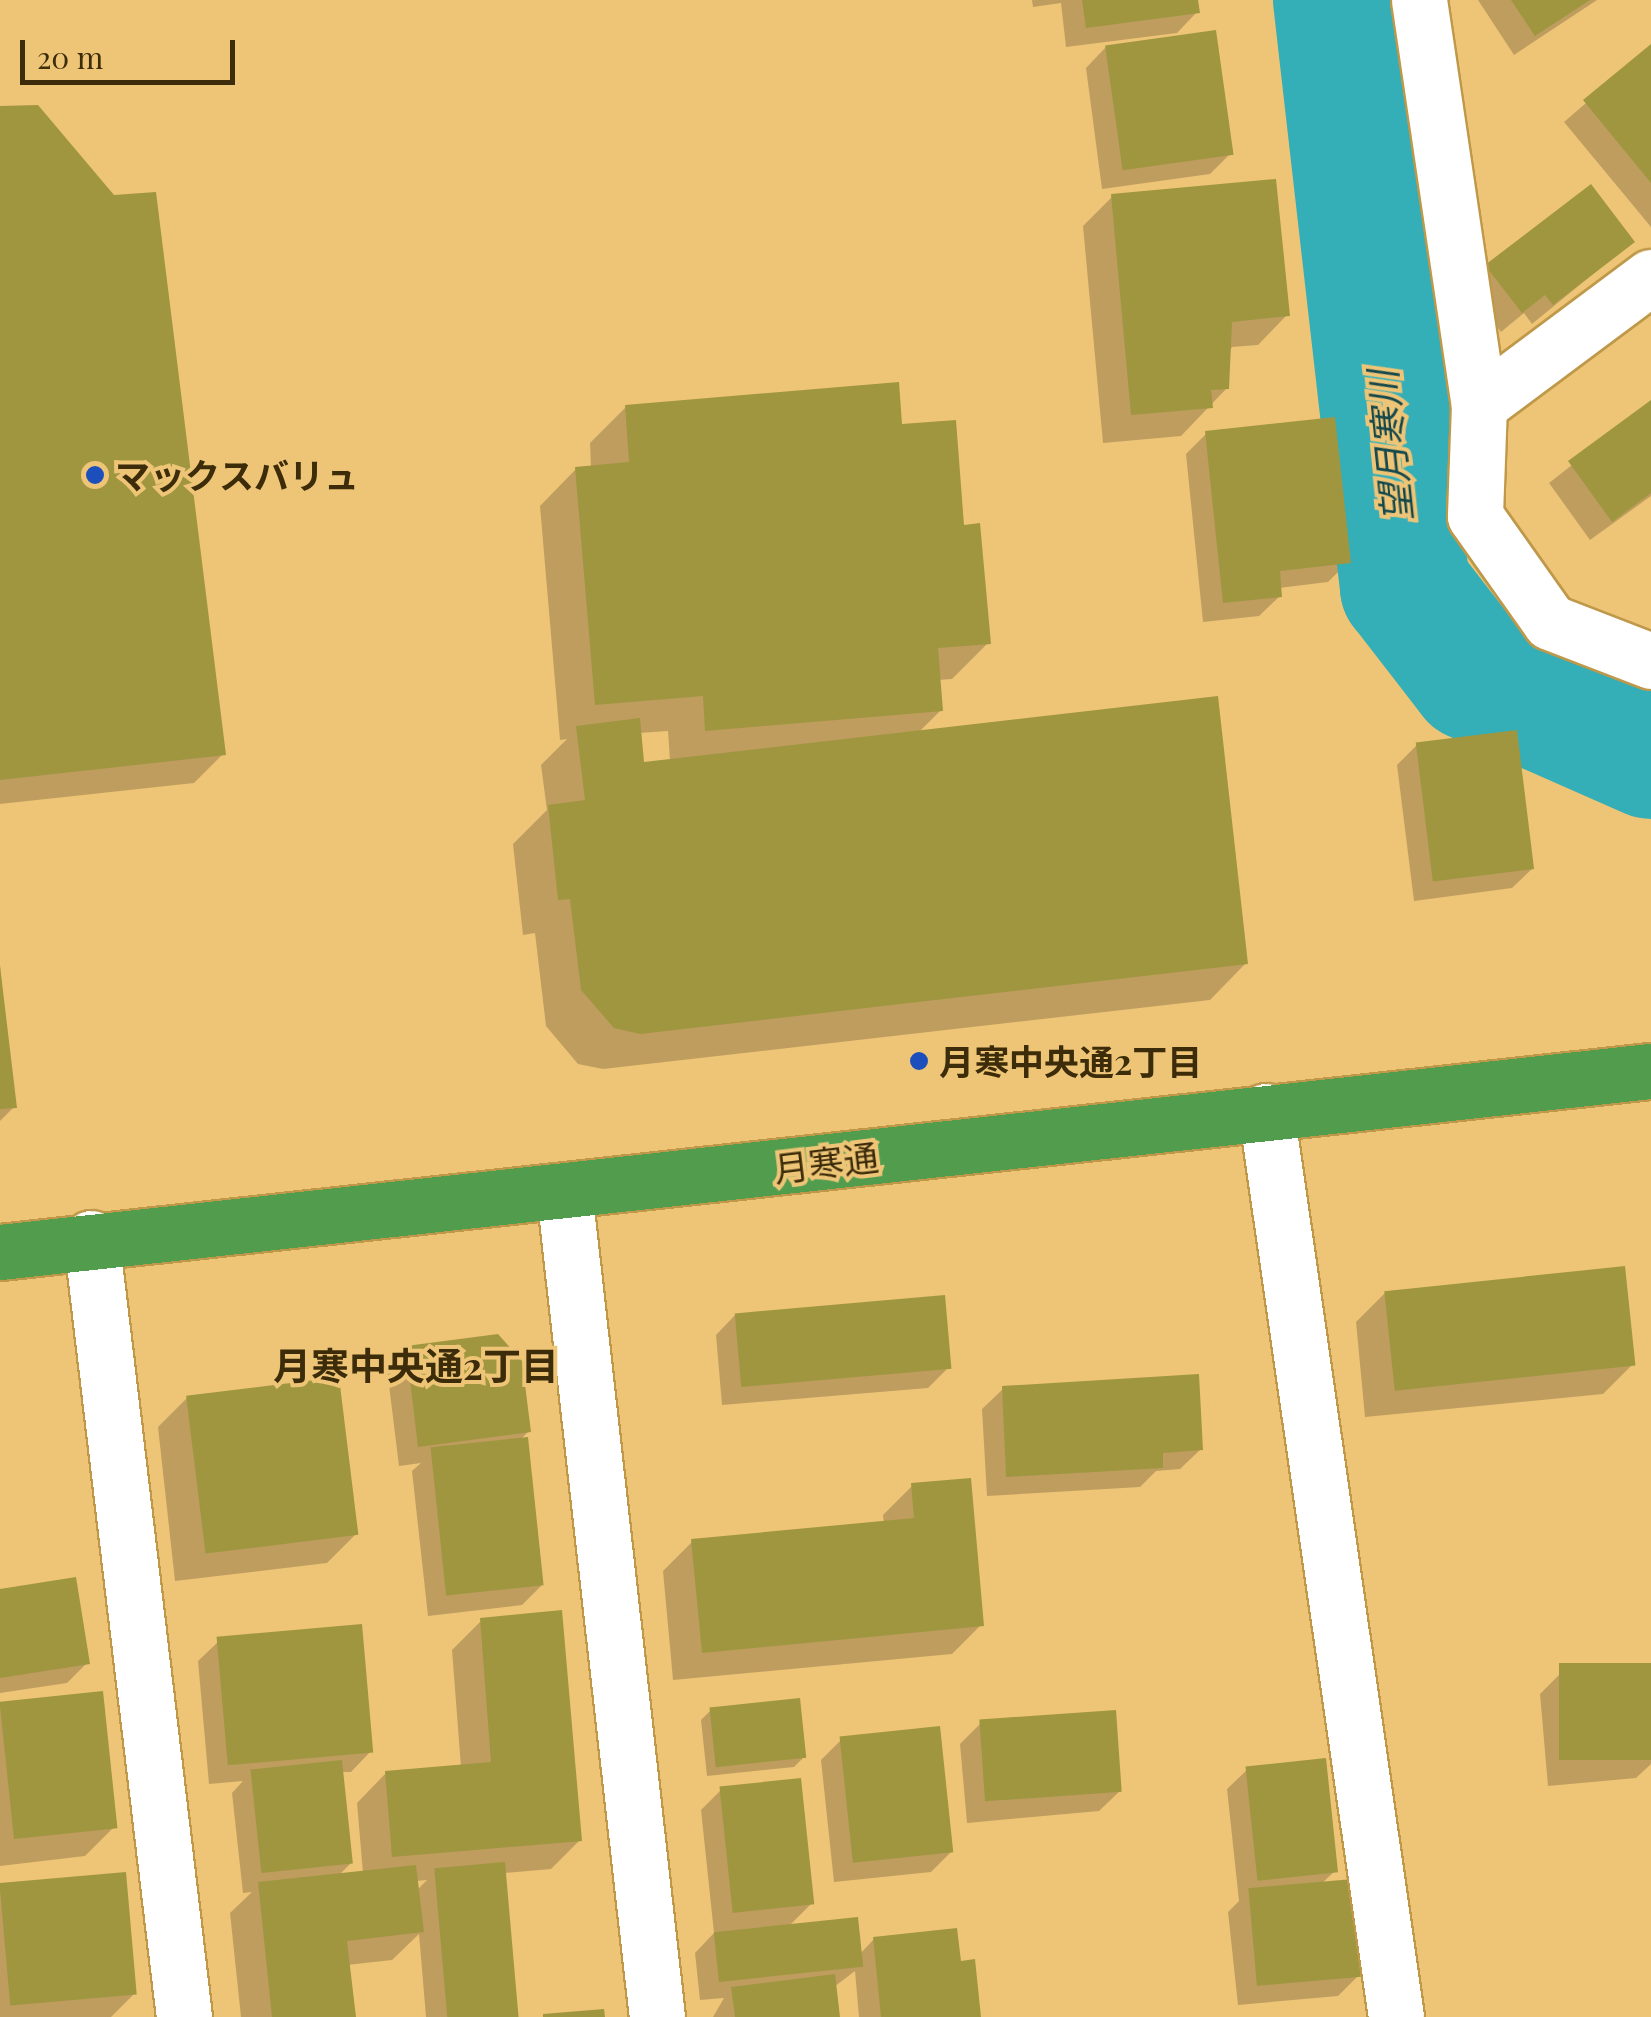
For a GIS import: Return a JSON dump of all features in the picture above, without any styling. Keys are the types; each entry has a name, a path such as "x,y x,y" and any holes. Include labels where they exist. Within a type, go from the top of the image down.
{"highway":[{"name":"月寒通","path":"0,1252 91,1238 564,1192 1651,1071"}],"street":[{"path":"1418,0 1479,405 1475,516 1550,622 1651,661"},
{"path":"1479,405 1651,277"},
{"path":"1266,1111 1396,2017"},
{"path":"564,1192 657,2017"},
{"path":"91,1238 184,2017"}],"building":[{"path":"1082,0 1198,0 1200,13 1086,28"},
{"path":"1511,0 1590,0 1535,36"},
{"path":"1216,30 1234,155 1123,170 1105,46"},
{"path":"1651,44 1651,183 1583,100"},
{"name":"マックスバリュ","path":"38,105 114,195 156,192 226,755 0,780 0,106"},
{"path":"1276,179 1290,316 1232,322 1229,389 1211,390 1213,408 1131,415 1111,194"},
{"path":"1591,184 1635,242 1553,305 1545,295 1522,313 1485,265"},
{"path":"899,382 902,424 956,420 964,525 980,523 991,644 938,648 943,711 705,731 703,696 595,705 575,467 629,462 625,405"},
{"path":"1651,400 1651,493 1612,522 1568,461"},
{"path":"1335,417 1351,563 1280,571 1282,597 1223,603 1205,431"},
{"path":"1218,696 1248,964 640,1034 614,1028 581,990 570,899 558,900 548,805 585,800 576,726 640,718 644,762"},
{"path":"1517,730 1534,869 1433,881 1416,742"},
{"path":"0,966 17,1108 0,1109"},
{"path":"1625,1266 1635,1365 1395,1391 1384,1291"},
{"path":"945,1295 951,1369 741,1387 735,1313"},
{"path":"498,1334 522,1361 531,1432 418,1447 406,1346"},
{"path":"1199,1374 1203,1450 1163,1453 1163,1468 1006,1477 1002,1386"},
{"path":"339,1377 358,1535 206,1554 186,1396"},
{"path":"528,1437 544,1585 446,1595 431,1447"},
{"path":"971,1478 984,1626 702,1653 691,1539 914,1518 911,1483"},
{"path":"76,1577 90,1664 0,1678 0,1589"},
{"path":"562,1610 582,1841 392,1857 385,1771 491,1762 480,1618"},
{"path":"362,1624 373,1753 228,1765 217,1637"},
{"path":"1559,1663 1651,1663 1651,1760 1559,1760"},
{"path":"103,1691 117,1828 14,1839 0,1702"},
{"path":"800,1698 806,1758 716,1767 709,1708"},
{"path":"1116,1710 1122,1792 985,1801 979,1720"},
{"path":"940,1726 953,1852 853,1863 840,1737"},
{"path":"1326,1758 1338,1872 1257,1881 1245,1766"},
{"path":"342,1760 353,1863 261,1873 251,1770"},
{"path":"801,1778 814,1904 733,1913 719,1787"},
{"path":"505,1862 519,2017 447,2017 434,1868"},
{"path":"416,1865 424,1932 347,1941 356,2017 272,2017 258,1882"},
{"path":"126,1872 137,1995 10,2006 0,1883"},
{"path":"1353,1879 1362,1977 1257,1986 1248,1888"},
{"path":"858,1917 863,1967 719,1982 714,1932"},
{"path":"957,1928 961,1961 975,1959 981,2017 881,2017 873,1937"},
{"path":"835,1974 840,2017 735,2017 731,1987"},
{"path":"604,2009 605,2017 543,2017 543,2014"}],"waterway":[{"name":"望月寒川","path":"1338,0 1405,587 1474,676 1651,754"}],"place":[{"name":"マックスバリュ","path":"95,475"},
{"name":"月寒中央通2丁目","path":"919,1061"}],"district":[{"name":"月寒中央通2丁目","path":"416,1365"}]}
